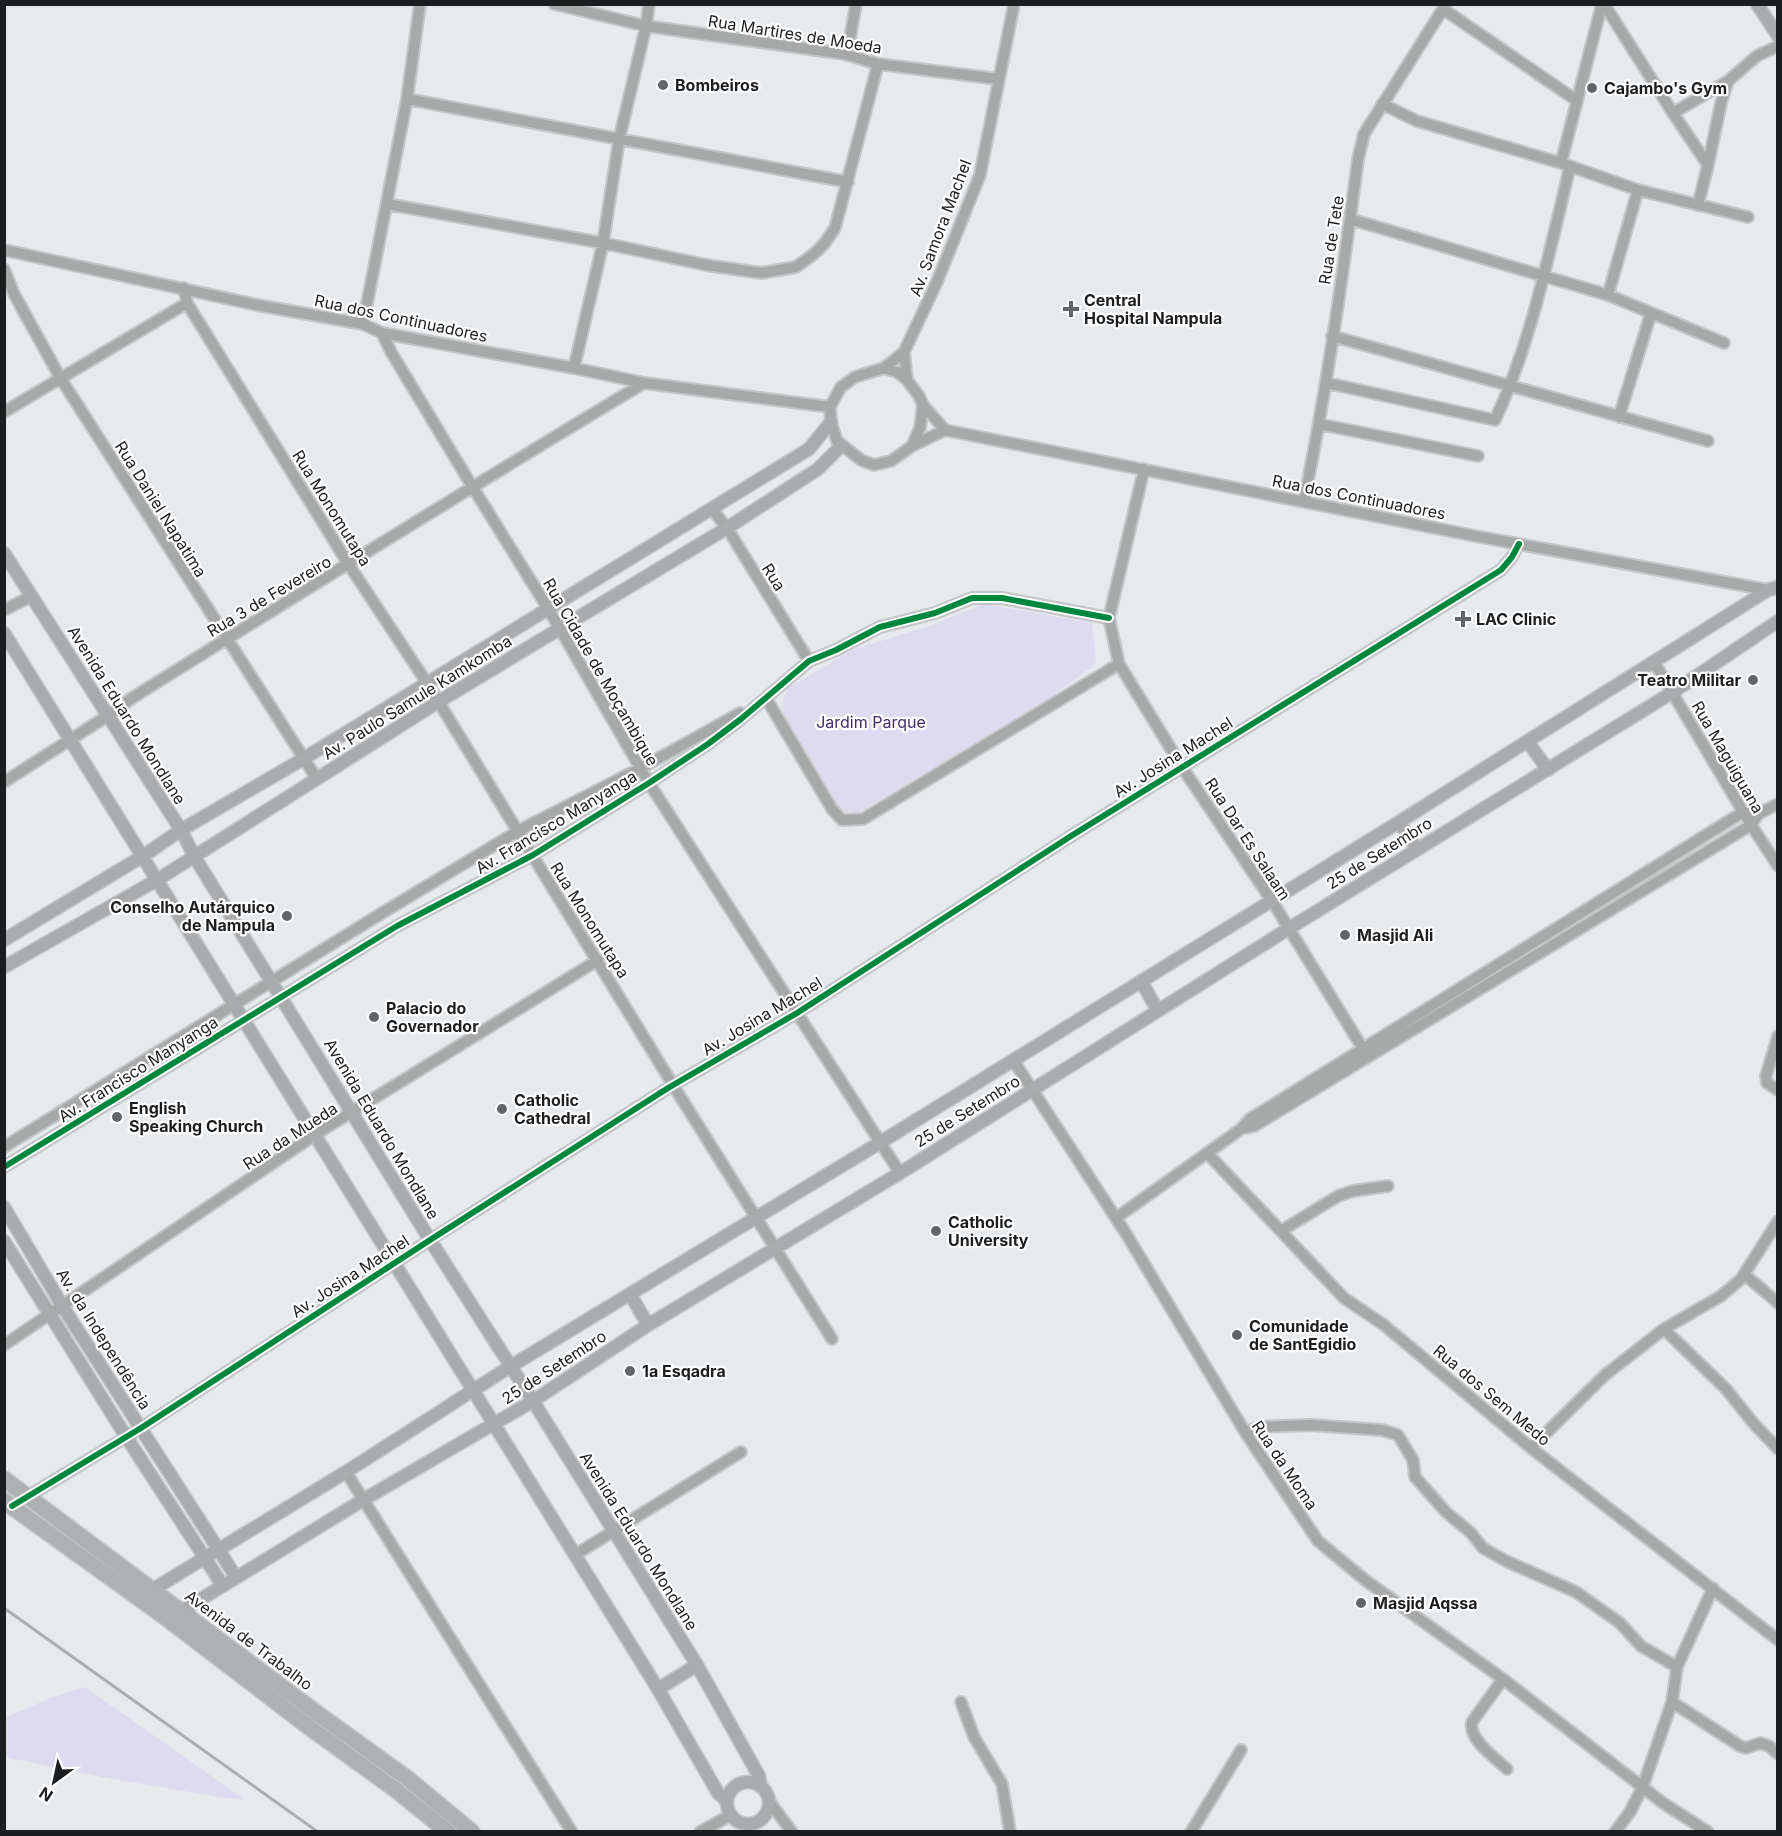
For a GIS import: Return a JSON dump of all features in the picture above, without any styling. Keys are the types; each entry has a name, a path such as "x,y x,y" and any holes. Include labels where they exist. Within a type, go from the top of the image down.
{"highway":[{"name":"Avenida de Trabalho","path":"4,1479 28,1496 145,1594"},
{"name":"Avenida de Trabalho","path":"8,1503 145,1594 314,1720 472,1832"},
{"name":"Avenida de Trabalho","path":"402,1784 447,1832"}],"main road":[{"path":"1757,4 1778,36"},
{"name":"Av. Paulo Samule Kamkomba","path":"4,940 143,856 181,830 549,610 809,449 831,422"},
{"name":"Av. Paulo Samule Kamkomba","path":"4,967 157,880 438,702 727,528 819,469 841,446"},
{"name":"Avenida Eduardo Mondlane","path":"4,553 181,830 194,856 430,1240 614,1531 696,1665 759,1776 761,1787"},
{"name":"25 de Setembro","path":"145,1594 346,1472 472,1390 881,1142 1654,662 1774,590"},
{"name":"25 de Setembro","path":"175,1616 363,1500 533,1401 648,1325 900,1173 1288,929 1673,692 1778,621"},
{"path":"4,633 658,1689 718,1793 727,1801 731,1815 743,1823 756,1822 766,1814 769,1801 764,1789 753,1782 740,1783 730,1791 727,1801"},
{"path":"1528,742 1548,770"},
{"path":"1399,822 1417,849"},
{"path":"1141,981 1158,1011"},
{"name":"Av. da Independência","path":"4,1208 63,1307 236,1577"},
{"name":"Av. da Independência","path":"4,1241 223,1586"},
{"path":"630,1294 648,1325"},
{"path":"658,1689 696,1665"}],"street":[{"path":"363,324 407,99 420,4"},
{"name":"Rua Martires de Moeda","path":"554,4 646,26 847,55 878,64 998,79"},
{"path":"574,368 603,243 620,140 649,4"},
{"path":"847,55 856,4"},
{"name":"Av. Samora Machel","path":"904,352 937,282 980,175 1014,4"},
{"path":"1327,383 1496,420 1512,385 1543,275 1576,100 1603,4"},
{"path":"1603,4 1708,165"},
{"path":"1444,7 1576,100"},
{"name":"Rua de Tete","path":"1304,501 1327,383 1358,159 1364,134 1444,7"},
{"path":"1673,113 1728,81 1757,56 1778,46"},
{"path":"387,204 742,271 761,273 796,267 814,254 835,228 878,64"},
{"path":"1698,205 1720,103 1728,81"},
{"path":"407,99 848,182"},
{"path":"1382,104 1417,121 1565,165 1638,190 1748,217"},
{"path":"1608,295 1638,190"},
{"path":"1350,219 1608,295 1724,343"},
{"name":"Rua dos Continuadores","path":"4,249 257,305 363,324 382,333 644,383 830,407"},
{"name":"Rua Daniel Napatima","path":"4,269 14,294 61,379 317,778"},
{"path":"4,412 187,303 184,288"},
{"name":"Rua Monomutapa","path":"187,303 349,565 427,683 774,1249 832,1339"},
{"path":"1618,417 1651,313"},
{"name":"Rua Cidade de Moçambique","path":"382,333 471,486 560,628 649,783 900,1173"},
{"path":"1332,336 1708,441"},
{"path":"884,368 897,372 907,380 923,405 945,430 912,446 891,461 874,465 861,460 837,441 831,422 830,407 842,387 855,377 884,368 904,352"},
{"path":"904,352 907,380"},
{"name":"Rua 3 de Fevereiro","path":"4,782 70,741 132,698 349,565 471,486 644,383"},
{"path":"912,446 920,428 923,405"},
{"path":"1319,424 1478,456"},
{"name":"Rua dos Continuadores","path":"945,430 1519,544 1774,590"},
{"name":"Rua Dar Es Salaam","path":"1144,469 1109,618 1119,664 1182,767 1272,901 1365,1052"},
{"name":"Rua","path":"712,509 727,528 809,661"},
{"name":"Av. Josina Machel","path":"8,1503 28,1496 127,1438 394,1263 673,1085 796,1013 1182,767 1502,570 1519,544"},
{"path":"4,610 32,596"},
{"name":"Av. Francisco Manyanga","path":"4,1167 397,926 533,855 649,783 708,744 809,661 880,627 935,613 972,598 1002,598 1109,618"},
{"name":"Rua Maguiguana","path":"1654,662 1743,812 1778,866"},
{"path":"766,698 832,809 842,820 863,819 1119,664"},
{"name":"Av. Francisco Manyanga","path":"4,1147 518,831 641,768 766,698"},
{"path":"1365,1052 1751,825 1758,814 1778,804"},
{"path":"1116,1218 1241,1129 1254,1126 1280,1105 1743,812 1758,814"},
{"path":"387,910 397,926"},
{"path":"335,942 345,958"},
{"name":"Rua da Mueda","path":"4,1345 51,1316 316,1134 598,960"},
{"path":"1778,1036 1766,1076 1767,1083 1778,1089"},
{"name":"Rua da Moma","path":"1013,1060 1116,1218 1245,1431 1318,1541 1365,1580 1503,1679 1682,1817 1708,1832"},
{"name":"Rua dos Sem Medo","path":"1207,1153 1344,1298 1384,1325 1531,1448 1778,1640"},
{"path":"1281,1231 1338,1196 1353,1191 1388,1186"},
{"path":"1531,1448 1605,1375 1664,1329 1721,1296 1742,1279 1778,1221"},
{"path":"1744,1274 1778,1304"},
{"path":"1664,1329 1726,1389 1778,1449"},
{"path":"1245,1431 1259,1427 1311,1425 1382,1430 1398,1435 1413,1460 1415,1477 1446,1512 1471,1533 1483,1548 1506,1561 1576,1592 1620,1623 1641,1646 1677,1667"},
{"path":"575,1555 741,1452"},
{"path":"346,1472 572,1832"},
{"path":"1615,1832 1630,1812 1642,1786 1672,1702 1677,1667 1713,1588"},
{"path":"1503,1679 1472,1722 1471,1730 1479,1742 1507,1769"},
{"path":"961,1702 974,1737 1002,1784 1010,1832"},
{"path":"1672,1702 1740,1746 1746,1748 1760,1743 1769,1746 1778,1754"},
{"path":"1191,1832 1241,1750"},
{"path":"769,1801 792,1832"},
{"path":"700,1832 731,1815"}],"green space":[{"name":"Jardim Parque","path":"985,604 1092,623 1096,664 1048,699 858,813 842,811 819,779 781,709 787,689 852,650 926,627"},
{"path":"85,1687 244,1799 107,1778 5,1757 5,1718 50,1698"}],"railway":[{"path":"4,1608 318,1832"}],"cycle path":[{"path":"12,1506 141,1428 668,1088 797,1013 1071,836 1501,570 1519,544"},
{"path":"4,1167 397,926 533,855 649,783 741,719 809,661 880,627 935,613 972,598 1002,598 1109,618"}],"place":[{"name":"Bombeiros","path":"663,85"},
{"name":"Cajambo's Gym","path":"1592,88"},
{"name":"Central Hospital Nampula","path":"1071,309"},
{"name":"LAC Clinic","path":"1463,619"},
{"name":"Teatro Militar","path":"1753,680"},
{"name":"Conselho Autárquico de Nampula","path":"287,916"},
{"name":"Masjid Ali","path":"1345,935"},
{"name":"Palacio do Governador","path":"374,1017"},
{"name":"Catholic Cathedral","path":"502,1109"},
{"name":"English Speaking Church","path":"117,1117"},
{"name":"Catholic University","path":"936,1231"},
{"name":"Comunidade de SantEgidio","path":"1237,1335"},
{"name":"1a Esqadra","path":"630,1371"},
{"name":"Masjid Aqssa","path":"1361,1603"}]}
